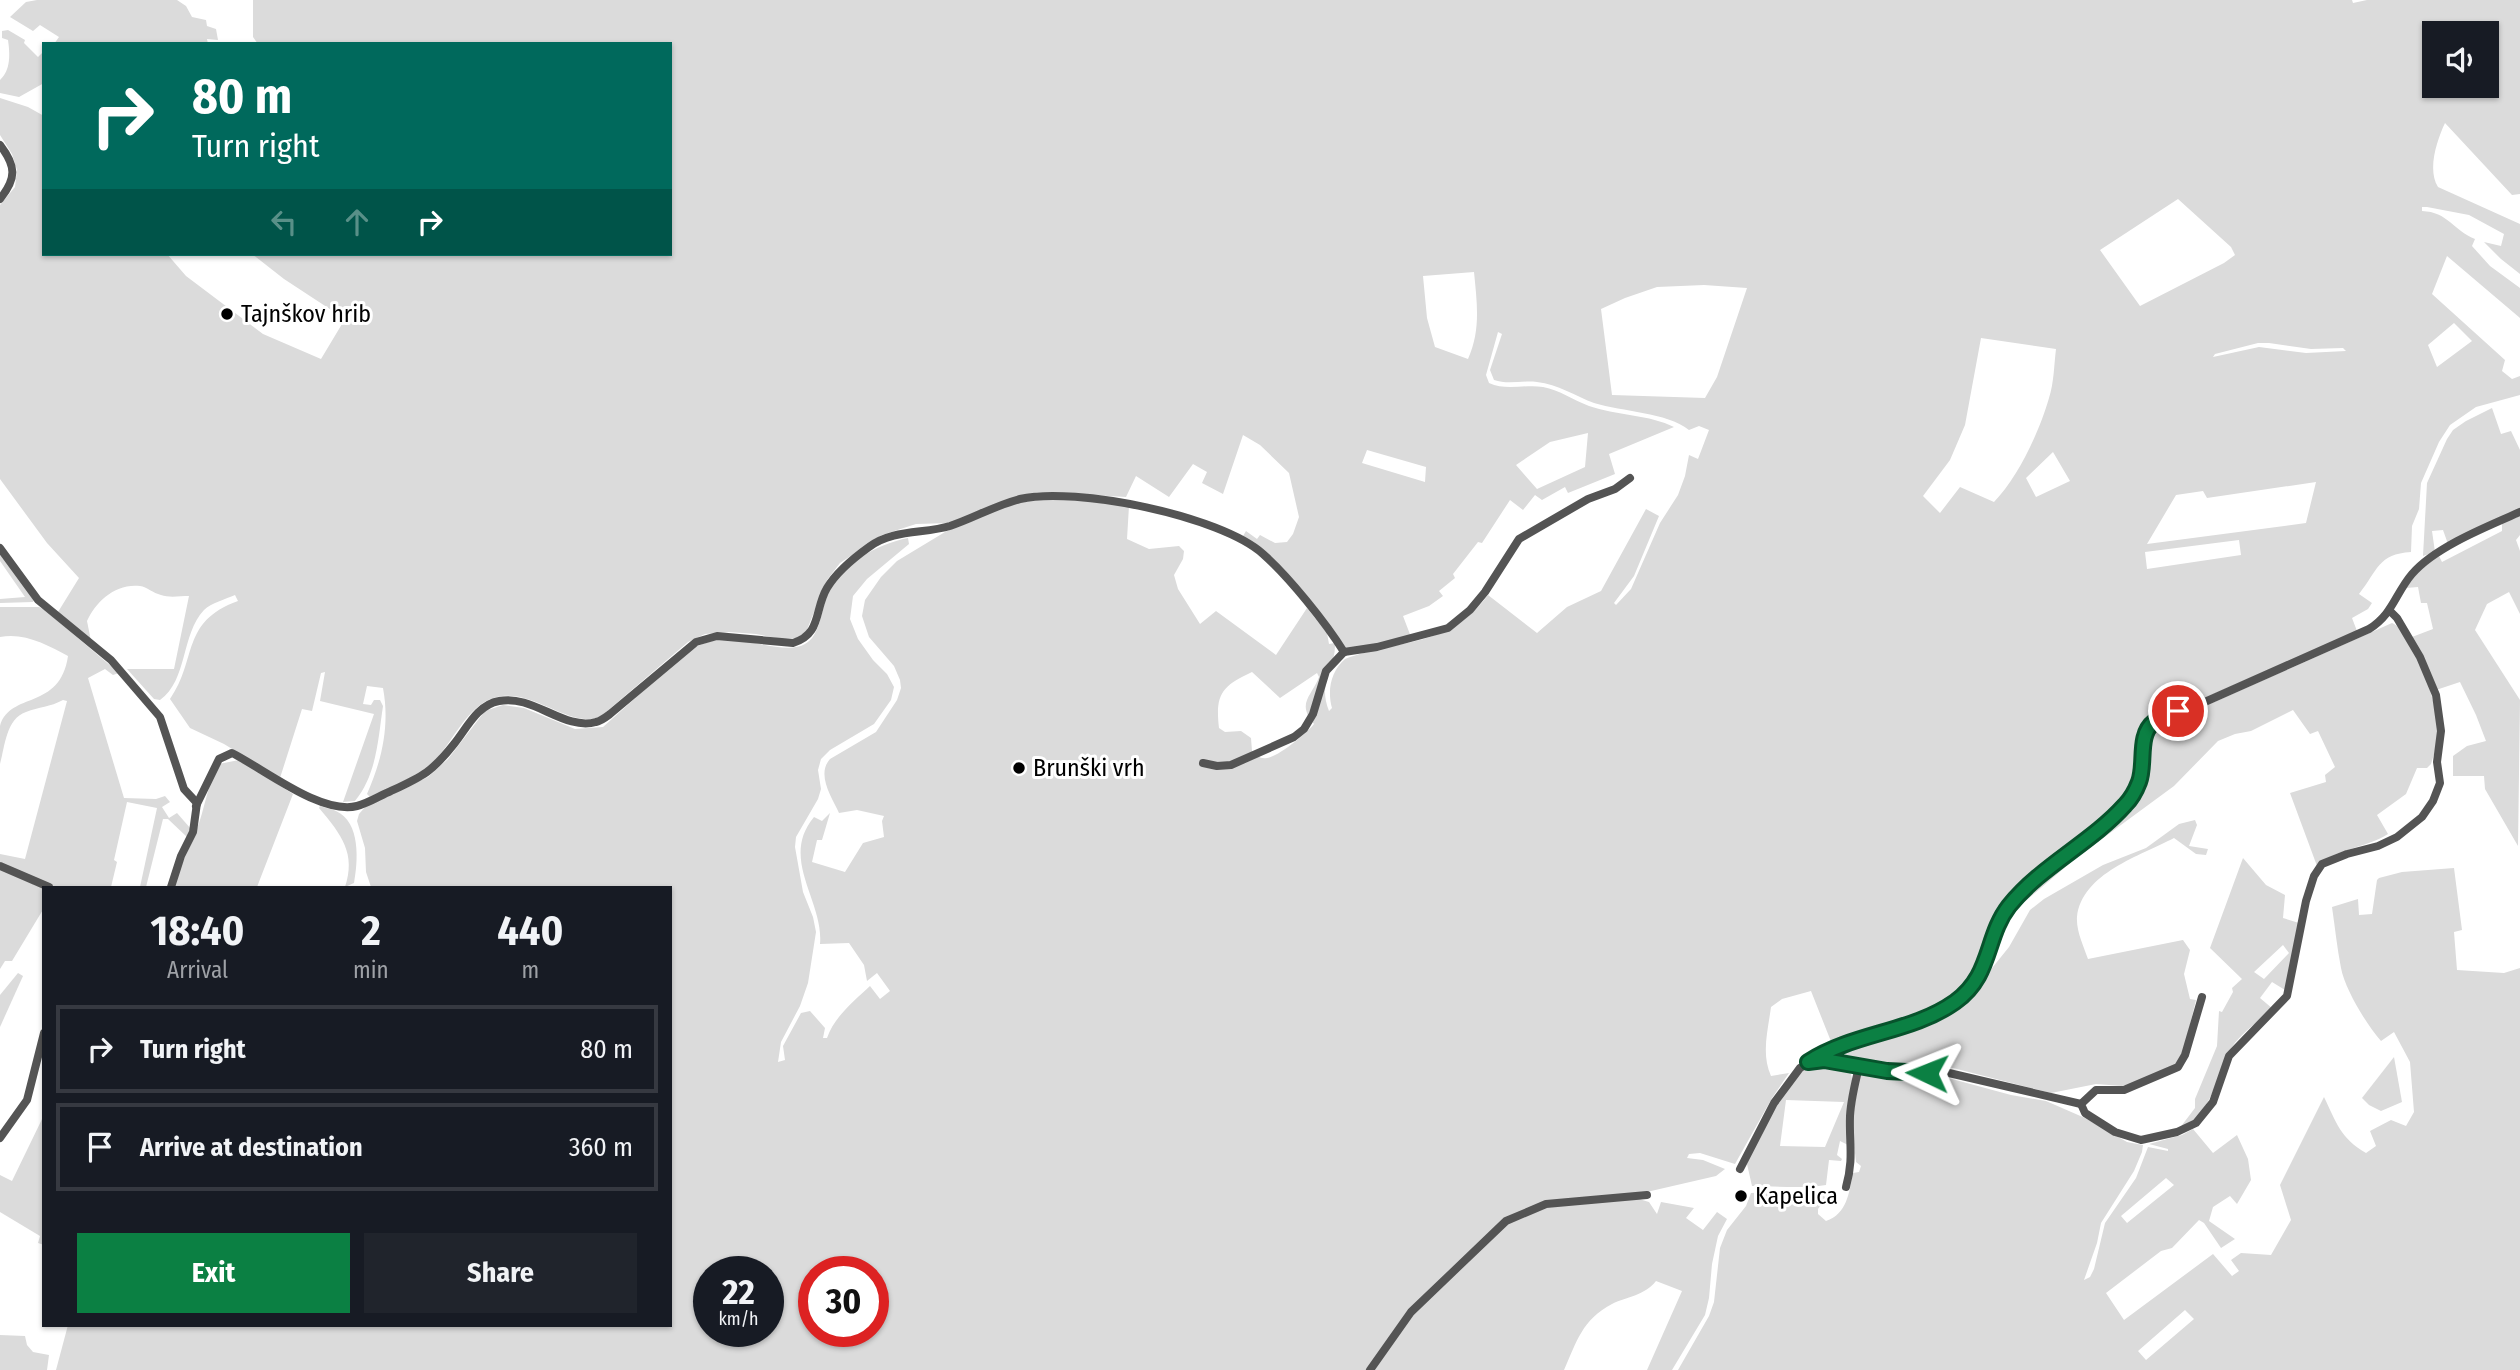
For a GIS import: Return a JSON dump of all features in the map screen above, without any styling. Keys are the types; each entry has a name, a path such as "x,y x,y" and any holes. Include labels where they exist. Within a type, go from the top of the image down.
{"street":[{"path":"0,145 11,160 13,177 0,199"},
{"path":"1203,763 1231,765 1294,737 1304,729 1312,714 1326,671 1344,652 1377,647 1448,628 1485,592 1519,539 1588,499 1615,489 1630,478"},
{"path":"171,886 192,832 196,806 219,759 232,753 284,785 334,807 357,806 431,771 485,705 508,699 524,702 566,719 584,723 597,722 688,648 708,638 740,636 793,643 802,640 811,633 827,587 870,546 891,536 944,528 1018,499 1048,495 1088,496 1220,528 1262,553 1334,636 1344,652"},
{"path":"1740,1169 1784,1087 1800,1068 1835,1046 1930,1016 1968,991 1983,970 1999,925 2014,900 2115,814 2133,795 2142,769 2144,737 2154,721 2198,705 2369,629 2382,621 2404,585 2420,566 2469,536 2520,512"},
{"path":"0,548 38,600 111,660 160,717 184,789 197,803 196,806"},
{"path":"2081,1104 2085,1113 2115,1132 2141,1140 2177,1132 2196,1123 2213,1102 2229,1056 2287,996 2306,901 2314,876 2322,864 2397,837 2422,817 2433,801 2440,783 2437,762 2441,732 2436,695 2420,657 2390,611"},
{"path":"0,866 47,886"},
{"path":"2081,1104 2096,1090 2124,1090 2178,1067 2185,1055 2202,997"},
{"path":"0,1138 27,1100 42,1041"},
{"path":"1808,1062 1824,1060 1887,1071 1949,1073 2081,1104"},
{"path":"1846,1187 1853,1152 1851,1102 1859,1067"},
{"path":"1370,1370 1411,1312 1506,1222 1546,1204 1647,1195"}],"shaded area":[{"path":"177,0 186,6 192,17 206,20 207,26 216,29 218,40 55,42 59,37 40,25 33,31 10,17 26,2"},
{"path":"253,0 2352,0 2353,3 2367,0 2520,0 2520,194 2512,195 2445,123 2436,146 2433,172 2438,187 2520,224 2520,274 2484,242 2501,246 2504,234 2469,215 2427,207 2422,207 2422,211 2444,218 2475,239 2472,246 2490,266 2520,288 2520,318 2447,256 2432,294 2505,360 2502,371 2512,379 2520,376 2520,395 2476,407 2450,425 2439,442 2421,483 2419,509 2412,526 2411,552 2400,553 2385,560 2359,594 2372,603 2368,609 2352,618 2357,631 2193,703 2147,718 2137,773 2125,800 2012,896 2001,911 1983,963 1972,983 1960,995 1937,1010 1832,1044 1811,991 1782,999 1771,1007 1766,1042 1768,1068 1771,1076 1789,1073 1735,1164 1700,1153 1689,1154 1687,1158 1703,1160 1725,1169 1716,1176 1638,1194 1639,1199 1649,1202 1657,1214 1661,1202 1694,1208 1686,1218 1703,1230 1717,1212 1727,1219 1718,1236 1705,1315 1672,1370 1647,1370 1682,1291 1656,1281 1646,1290 1612,1304 1594,1317 1582,1332 1564,1370 56,1370 67,1327 672,1327 672,886 371,886 366,872 365,848 357,821 359,814 366,806 428,777 448,759 485,711 503,705 524,708 575,729 603,727 689,650 698,646 725,639 788,648 805,644 814,635 827,596 840,575 872,551 908,538 909,544 867,579 853,596 850,619 858,639 887,674 894,687 891,700 874,724 830,750 821,759 818,770 821,789 818,799 796,837 795,847 803,892 816,932 808,983 800,1006 781,1042 778,1062 785,1060 783,1046 801,1013 810,1011 825,1028 823,1038 827,1038 839,1016 870,986 880,999 890,991 877,973 867,981 864,965 849,943 820,944 816,912 805,880 801,849 804,833 814,817 822,821 830,813 822,840 817,840 812,862 845,872 863,843 884,837 884,816 857,810 839,813 827,786 825,772 830,759 876,732 897,700 901,688 900,680 894,666 869,637 862,616 865,600 881,577 897,561 945,532 1011,504 1051,497 1129,506 1127,539 1149,549 1179,546 1184,551 1183,559 1174,575 1178,589 1200,624 1216,611 1276,655 1307,608 1327,633 1329,644 1335,643 1325,691 1329,711 1332,708 1331,681 1336,669 1345,659 1440,633 1456,625 1488,595 1537,633 1567,607 1601,591 1646,509 1659,516 1634,576 1614,603 1616,605 1631,589 1660,523 1678,495 1689,455 1698,459 1709,430 1699,426 1689,430 1669,419 1594,403 1545,383 1494,380 1490,370 1502,334 1498,332 1486,375 1489,383 1502,387 1549,388 1589,406 1655,420 1674,427 1609,454 1615,474 1568,493 1565,487 1542,500 1535,495 1523,510 1510,500 1482,543 1478,542 1453,574 1455,578 1439,591 1443,596 1429,606 1403,616 1411,637 1348,651 1311,603 1243,536 1246,531 1257,539 1260,535 1275,543 1287,542 1299,517 1289,473 1260,445 1243,435 1223,494 1202,483 1207,472 1193,464 1169,497 1136,476 1126,497 1037,492 1013,498 951,523 916,524 882,535 840,563 827,580 806,632 797,638 781,639 729,632 705,634 688,642 599,718 587,719 564,714 515,696 490,699 469,715 427,768 370,797 367,794 377,768 385,729 383,688 367,686 363,704 371,705 374,700 380,700 383,706 372,768 355,801 343,802 374,714 320,701 325,672 321,673 312,711 302,709 280,778 224,744 190,728 170,699 179,684 198,631 220,610 238,601 235,595 204,610 191,631 175,681 160,700 154,699 127,669 174,669 189,596 164,596 140,586 115,590 101,600 87,621 91,641 58,612 79,578 47,543 0,479 0,205 15,187 17,170 12,154 0,135 0,98 42,115 42,256 169,256 186,276 263,334 321,359 345,319 255,256 672,256 672,42 257,42 253,37","holes":["2178,199 2231,247 2235,255 2140,306 2100,250","1474,272 1476,327 1468,359 1435,347 1427,318 1423,276","1704,285 1747,288 1717,377 1705,398 1612,395 1601,309 1657,287","2454,323 2472,341 2437,367 2428,345","1981,338 2056,349 2051,392 2040,424 2020,467 2003,492 1994,502 1960,487 1940,513 1923,496 1950,460 1965,425","2258,343 2311,349 2343,348 2346,351 2306,353 2259,347 2213,357 2215,354","1588,433 1585,467 1537,489 1516,465 1550,442","1367,450 1426,467 1425,482 1362,463","2053,452 2070,481 2036,497 2026,478","2316,482 2306,523 2147,544 2176,495 2203,491 2207,498","2239,540 2241,555 2147,569 2145,552","1252,672 1280,698 1317,673 1319,677 1306,705 1314,724 1272,757 1257,756 1252,751 1251,738 1241,731 1225,732 1219,728 1218,707 1223,692"]},
{"path":"8,30 25,40 24,43 38,57 42,53 42,84 19,97 0,93 0,80 8,67 9,56 8,40 2,38 2,31"},
{"path":"2492,408 2501,434 2511,431 2520,450 2520,509 2448,544 2443,530 2432,531 2435,552 2423,556 2427,483 2447,439 2453,430 2466,421"},
{"path":"2520,516 2520,535 2516,540 2520,551 2520,614 2509,592 2487,604 2475,630 2520,700 2518,846 2485,789 2484,776 2453,776 2453,756 2467,746 2486,741 2460,682 2436,690 2412,637 2433,629 2427,603 2421,603 2418,587 2406,588 2420,570 2439,556 2442,562 2502,531 2502,523"},
{"path":"0,553 35,598 33,602 0,603 0,599 25,597 0,561"},
{"path":"0,607 39,607 119,673 113,675 105,669 88,678 124,798 156,799 165,796 170,802 162,807 169,818 177,813 191,829 187,837 168,819 163,819 146,886 140,886 157,808 127,802 111,886 50,886 0,863 0,854 25,859 67,701 63,700 19,716 7,734 0,764 0,726 5,715 14,708 46,693 55,685 63,673 68,656 27,638 0,637"},
{"path":"2392,623 2409,640 2423,669 2433,701 2438,731 2431,764 2427,768 2417,768 2406,794 2377,815 2388,834 2324,860 2317,866 2290,793 2326,782 2325,775 2335,767 2318,731 2310,734 2293,710 2251,731 2218,741 2174,786 2076,858 2010,912 2016,903 2125,811 2141,785 2148,757 2148,736 2154,729"},
{"path":"239,760 293,794 257,886 174,886 199,823 219,764"},
{"path":"320,806 334,810 344,816 354,833 357,854 354,883 347,886 349,865 345,845"},
{"path":"2195,820 2197,825 2189,846 2208,849 2206,855 2196,854 2174,838 2101,877 2081,902 2077,917 2079,933 2088,959 2183,940 2190,950 2184,974 2190,999 2196,1000 2184,1049 2175,1066 2122,1086 2096,1084 2051,1093 1953,1068 1894,1069 1830,1059 1829,1052 1918,1024 1955,1006 1976,988 2009,947 2030,910 2044,899 2103,865 2146,848 2179,824"},
{"path":"2243,858 2266,885 2285,895 2283,918 2299,923 2285,990 2272,982 2260,998 2273,1009 2232,1047 2206,1105 2190,1123 2179,1129 2195,1108 2195,1099 2217,1046 2219,1011 2222,1012 2233,992 2232,988 2242,979 2210,948","holes":["2283,945 2289,953 2264,979 2254,972"]},
{"path":"2454,868 2462,930 2454,932 2457,970 2504,973 2520,968 2520,1370 1678,1370 1709,1316 1714,1302 1720,1248 1727,1230 1746,1206 1751,1193 1827,1190 1828,1195 1818,1209 1818,1214 1826,1221 1843,1208 1853,1173 1859,1172 1861,1166 1856,1162 1852,1126 1859,1073 1862,1071 1902,1077 1952,1079 2011,1095 2046,1101 2085,1118 2127,1142 2143,1145 2134,1171 2101,1223 2084,1280 2090,1277 2094,1269 2105,1223 2136,1178 2148,1147 2168,1151 2149,1144 2182,1135 2193,1129 2213,1153 2237,1135 2248,1159 2251,1180 2237,1204 2230,1196 2213,1207 2209,1221 2235,1239 2221,1248 2199,1220 2172,1248 2161,1251 2106,1293 2124,1320 2213,1254 2232,1276 2239,1271 2231,1260 2241,1253 2271,1255 2291,1220 2280,1185 2324,1097 2345,1136 2366,1153 2376,1146 2370,1131 2391,1120 2406,1126 2414,1112 2410,1062 2394,1032 2381,1041 2375,1034 2347,986 2341,968 2332,907 2358,899 2359,915 2372,914 2377,880 2402,872","holes":["2166,1178 2174,1185 2127,1223 2121,1216","2185,1310 2194,1319 2146,1360 2138,1351"]},
{"path":"0,869 42,888 42,911 12,961 5,961 0,969"},
{"path":"18,973 23,976 0,1027 0,995"},
{"path":"2394,1057 2402,1102 2381,1111 2362,1098"},
{"path":"1824,1066 1847,1069 1852,1079 1850,1146 1840,1141 1837,1155 1841,1161 1829,1160 1826,1185 1752,1186 1747,1164 1749,1158 1782,1096 1805,1069","holes":["1786,1100 1844,1102 1825,1147 1780,1146"]},
{"path":"42,1119 42,1244 38,1243 40,1236 0,1212 0,1175 12,1181"},
{"path":"0,1335 25,1336 27,1345 33,1352 49,1355 47,1370 0,1370"}],"place":[{"name":"Tajnškov hrib","path":"227,314"},
{"name":"Brunški vrh","path":"1019,768"},
{"name":"Kapelica","path":"1741,1196"}],"route":[{"path":"1927,1073 1887,1071 1824,1060 1808,1062 1835,1046 1930,1016 1968,991 1983,970 2005,911 2066,853 2124,806 2139,782 2144,737 2148,728 2154,721 2178,711"}]}
